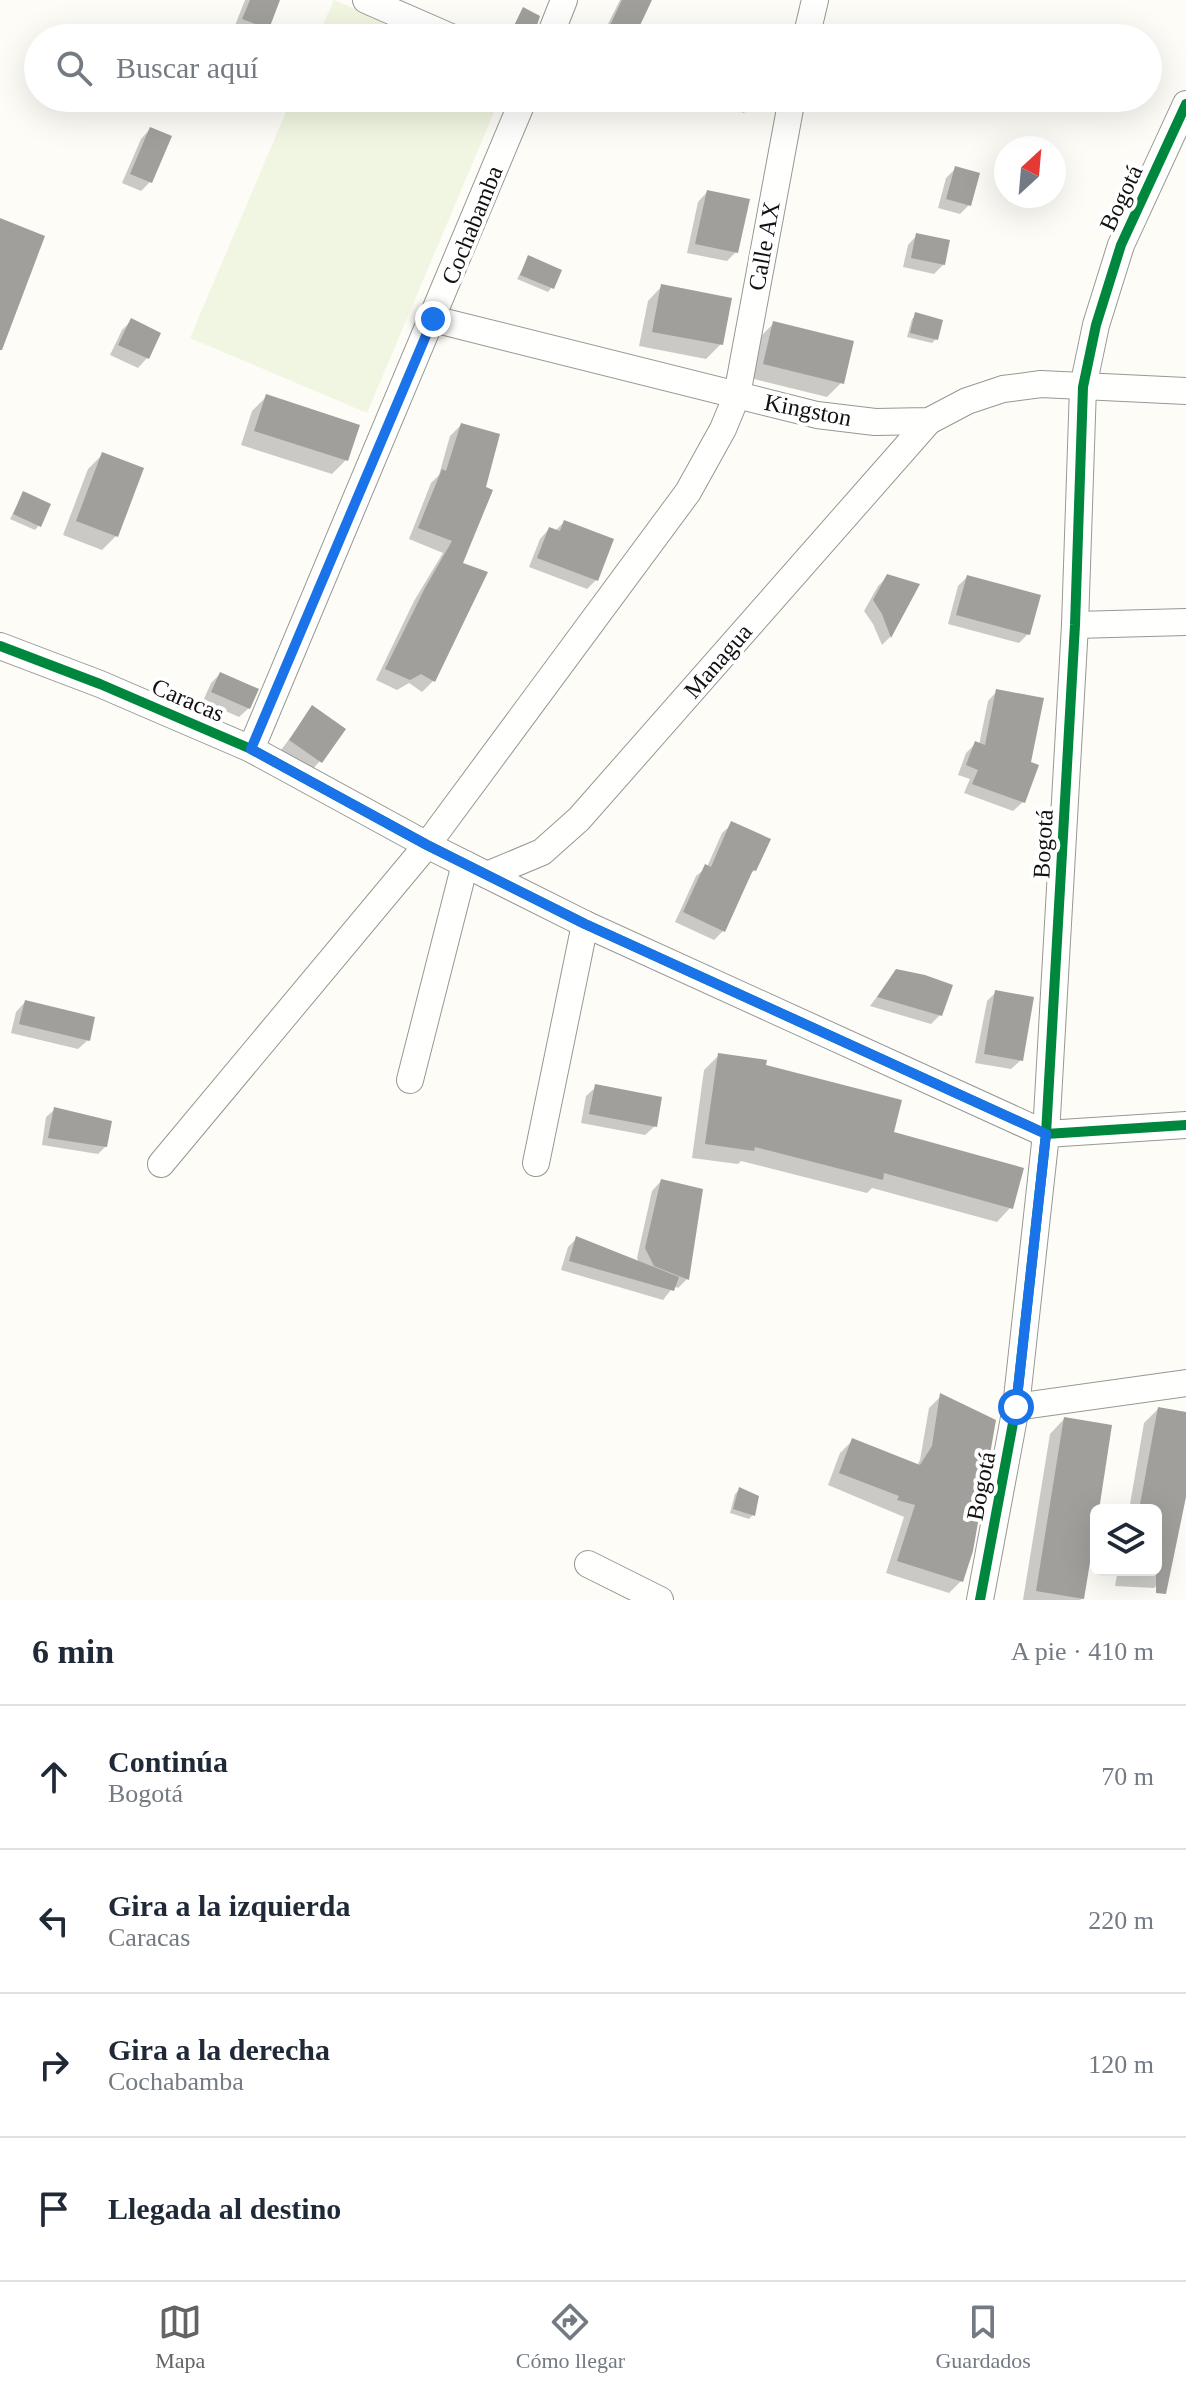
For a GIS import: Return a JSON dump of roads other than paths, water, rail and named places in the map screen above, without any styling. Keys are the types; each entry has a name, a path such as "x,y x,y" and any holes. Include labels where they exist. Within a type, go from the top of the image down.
{"street":[{"path":"366,0 421,24"},
{"path":"555,24 564,0"},
{"path":"809,24 815,0"},
{"name":"Bogotá","path":"980,1600 1016,1407 1046,1134 1075,625 1083,387 1096,325 1121,245 1186,104"},
{"name":"Cochabamba","path":"251,749 518,112"},
{"name":"Calle AX","path":"161,1164 427,845 688,492 723,429 737,395 789,112"},
{"name":"Kingston","path":"433,319 817,415 875,422 929,421 967,401 1003,389 1041,384 1186,391"},
{"name":"Managua","path":"476,870 542,852 579,819 929,421"},
{"path":"1075,625 1186,622"},
{"name":"Caracas","path":"0,646 100,684 251,749 427,845 585,924 1046,1134"},
{"path":"410,1080 476,870"},
{"path":"536,1163 585,924"},
{"path":"1046,1134 1186,1125"},
{"path":"1016,1407 1186,1383"},
{"path":"588,1564 660,1600"}]}
